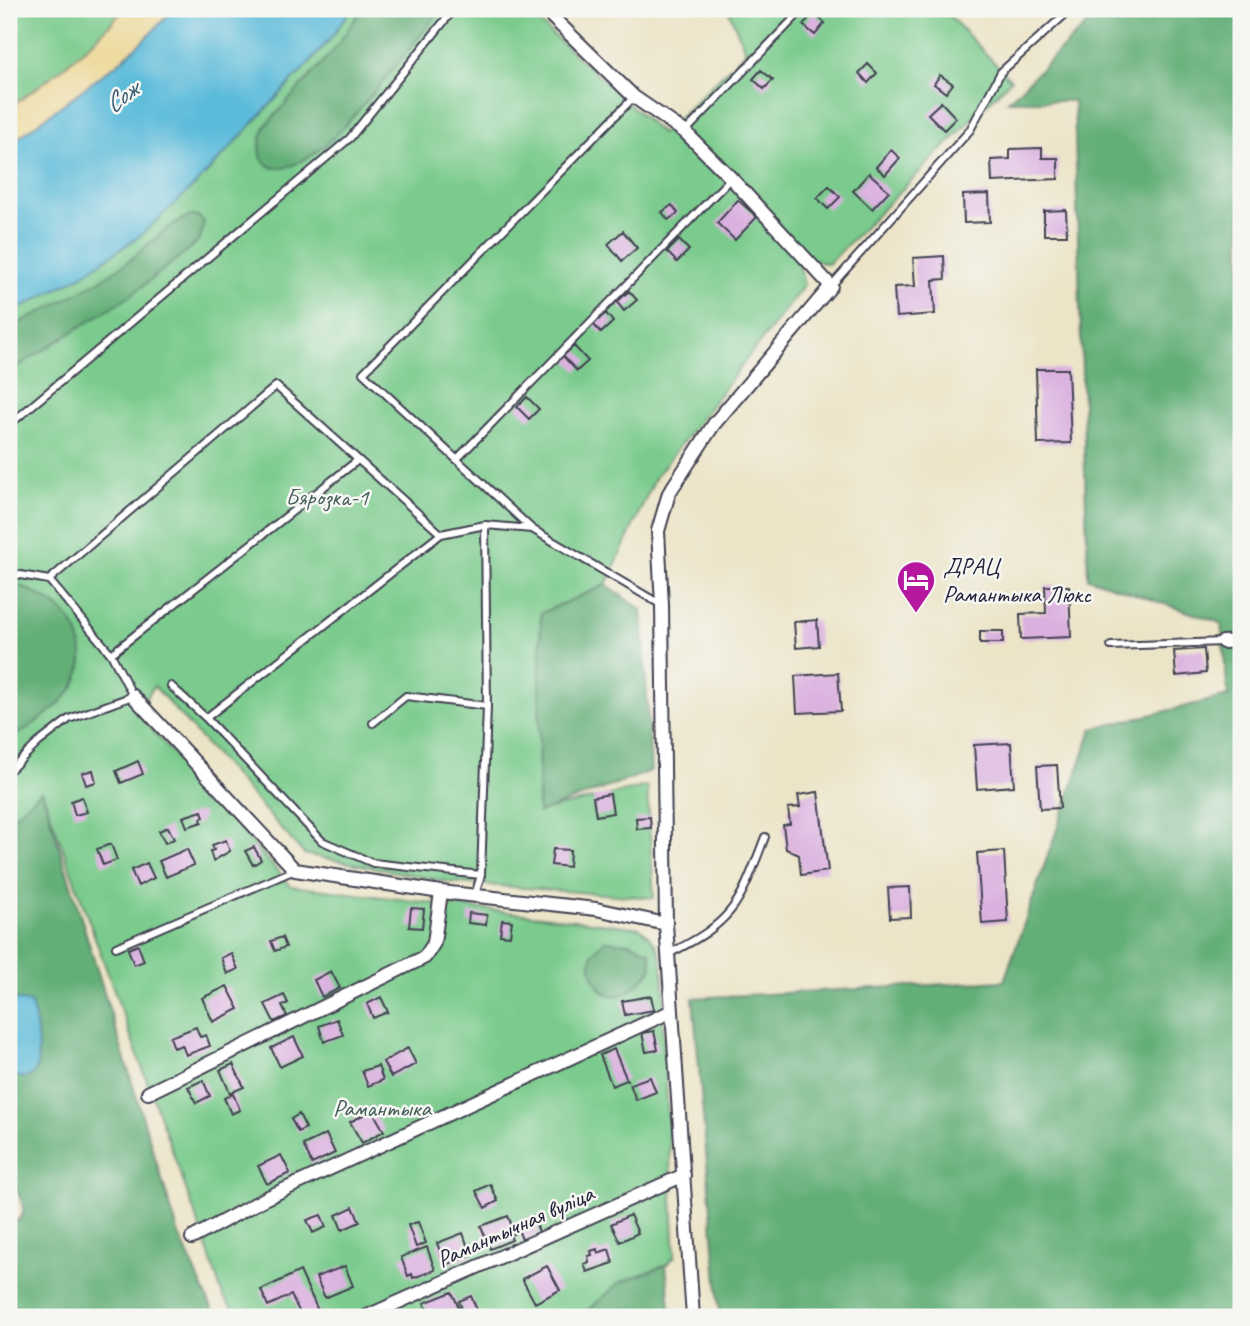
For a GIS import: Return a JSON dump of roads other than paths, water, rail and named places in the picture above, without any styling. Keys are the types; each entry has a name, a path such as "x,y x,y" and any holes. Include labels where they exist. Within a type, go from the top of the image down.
{"street":[{"path":"544,9 634,97 685,132 831,286 713,424 670,493 659,531 666,924 693,1317"},
{"path":"1223,642 1241,641"},
{"path":"132,696 295,870 441,892 596,908 666,924"},
{"path":"148,1093 425,957 434,943 441,892"},
{"path":"192,1238 266,1198 672,1011"},
{"name":"Рамантычная вуліца","path":"365,1317 684,1175"}],"lane":[{"path":"9,425 350,138 454,9"},
{"path":"685,132 803,9"},
{"path":"831,286 970,130 1001,72 1071,9"},
{"path":"634,97 363,373 532,529 662,605"},
{"path":"457,459 731,178"},
{"path":"49,580 276,386 441,534"},
{"path":"111,653 358,460"},
{"path":"206,718 441,534 485,525 532,529"},
{"path":"475,895 481,875 487,705 485,525"},
{"path":"9,573 49,580 111,653 132,696 69,719 38,743 9,771"},
{"path":"1111,646 1223,642"},
{"path":"171,686 206,718 322,841 373,863 481,875"},
{"path":"373,723 406,696 487,705"},
{"path":"668,954 702,938 727,917 738,903 765,837"},
{"path":"116,947 295,870"}],"water":[{"name":"Сож","path":"174,9 351,9 309,63 197,183 141,235 79,277 9,314 9,145 122,60"},
{"path":"15,999 30,1003 36,1028 36,1069 33,1075 23,1078 13,1075 9,1068 9,1002"}],"place":[{"name":"ДРАЦ Рамантыка Люкс","path":"916,614"}],"park label":[{"name":"Бярозка-1","path":"327,497"},
{"name":"Рамантыка","path":"382,1108"}]}
